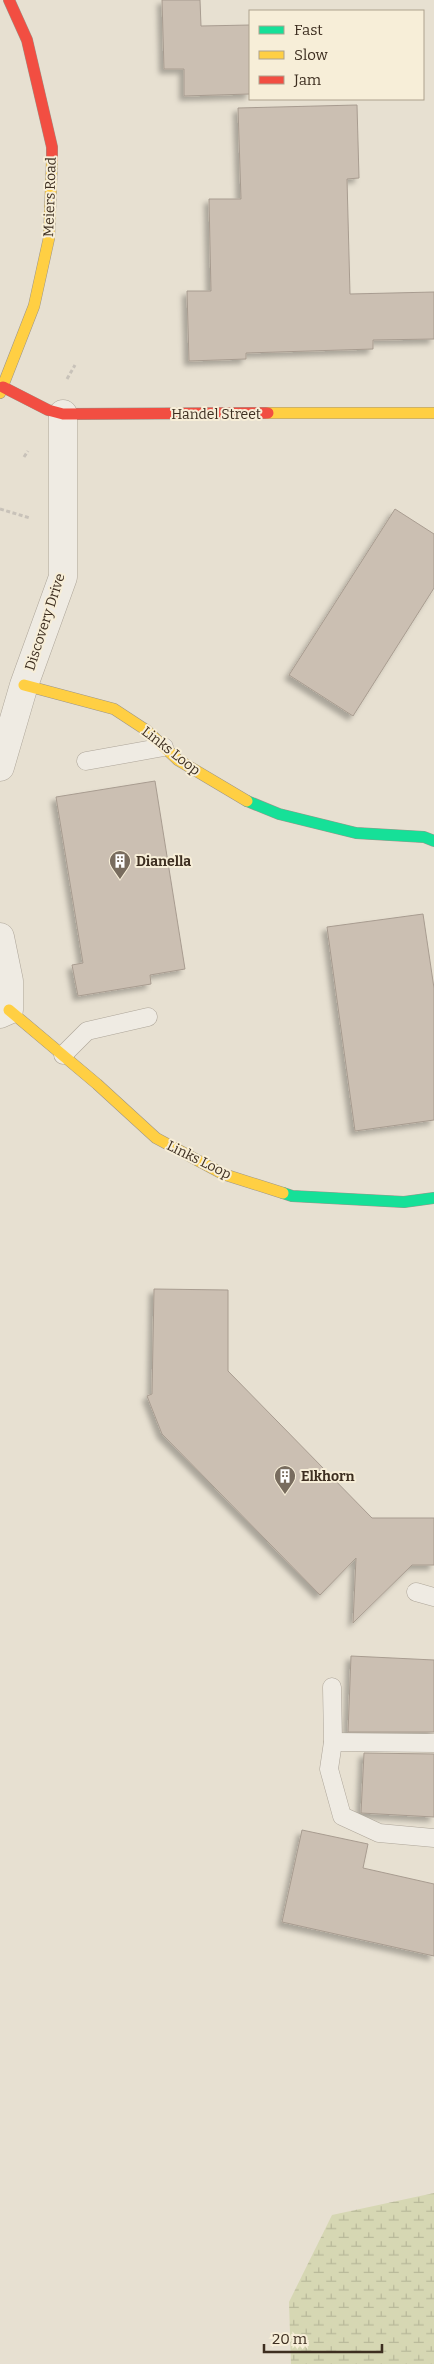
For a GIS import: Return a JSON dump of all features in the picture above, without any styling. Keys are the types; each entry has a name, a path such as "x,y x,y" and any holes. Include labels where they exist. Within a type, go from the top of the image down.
{"street":[{"name":"Meiers Road","path":"2,390 34,306 49,238 52,147 27,40 9,0"},
{"name":"Handel Street","path":"2,390 48,410 63,414 434,413"},
{"name":"Discovery Drive","path":"0,767 24,685 63,577 63,414"},
{"name":"Links Loop","path":"24,685 114,709 146,730 164,747 210,781 244,800 279,814 356,833 424,838 434,841"},
{"path":"0,937 9,981 4,1012"},
{"name":"Links Loop","path":"4,1012 63,1055 156,1138 223,1174 292,1196 404,1202 434,1198"}],"lane":[{"path":"86,761 164,747"},
{"path":"63,1055 87,1031 148,1017"},
{"path":"416,1592 434,1597"},
{"path":"332,1687 332,1742 329,1769 342,1816 379,1833 434,1838"},
{"path":"332,1742 434,1743"}],"path":[{"path":"0,509 37,520"}],"green space":[{"path":"434,2193 434,2364 291,2364 289,2302 332,2215"}],"building":[{"path":"162,0 200,0 201,26 249,25 249,94 184,96 184,69 164,69"},
{"path":"357,105 359,178 347,179 350,294 434,292 434,339 373,340 373,349 246,353 246,359 189,361 187,291 211,291 209,199 241,199 238,108"},
{"path":"395,509 434,534 434,588 353,716 289,675"},
{"name":"Dianella","path":"155,781 185,969 150,975 151,984 78,996 72,965 83,963 56,797"},
{"path":"423,914 434,988 434,1120 355,1131 327,927"},
{"path":"154,1289 228,1290 228,1371 372,1518 434,1518 434,1565 412,1565 353,1623 356,1558 320,1595 162,1434 147,1396 152,1394"},
{"path":"351,1656 434,1660 434,1732 348,1732"},
{"path":"364,1753 434,1754 434,1817 361,1813"},
{"path":"302,1830 368,1844 363,1868 434,1884 434,1956 282,1922"}],"traffic: fast":[{"path":"247,801 279,814 356,833 424,837 434,841"},
{"path":"283,1193 292,1196 404,1202 434,1198"}],"traffic: slow":[{"path":"0,393 34,306 49,238 52,160"},
{"path":"268,413 434,413"},
{"path":"24,685 114,709 146,730 178,760 247,801"},
{"path":"9,1010 97,1084 156,1138 223,1174 283,1193"}],"traffic: jam":[{"path":"9,0 27,40 52,147 52,160"},
{"path":"3,387 48,410 63,414 268,413"}],"place":[{"name":"Dianella","path":"120,880"},
{"name":"Elkhorn","path":"285,1495"}]}
